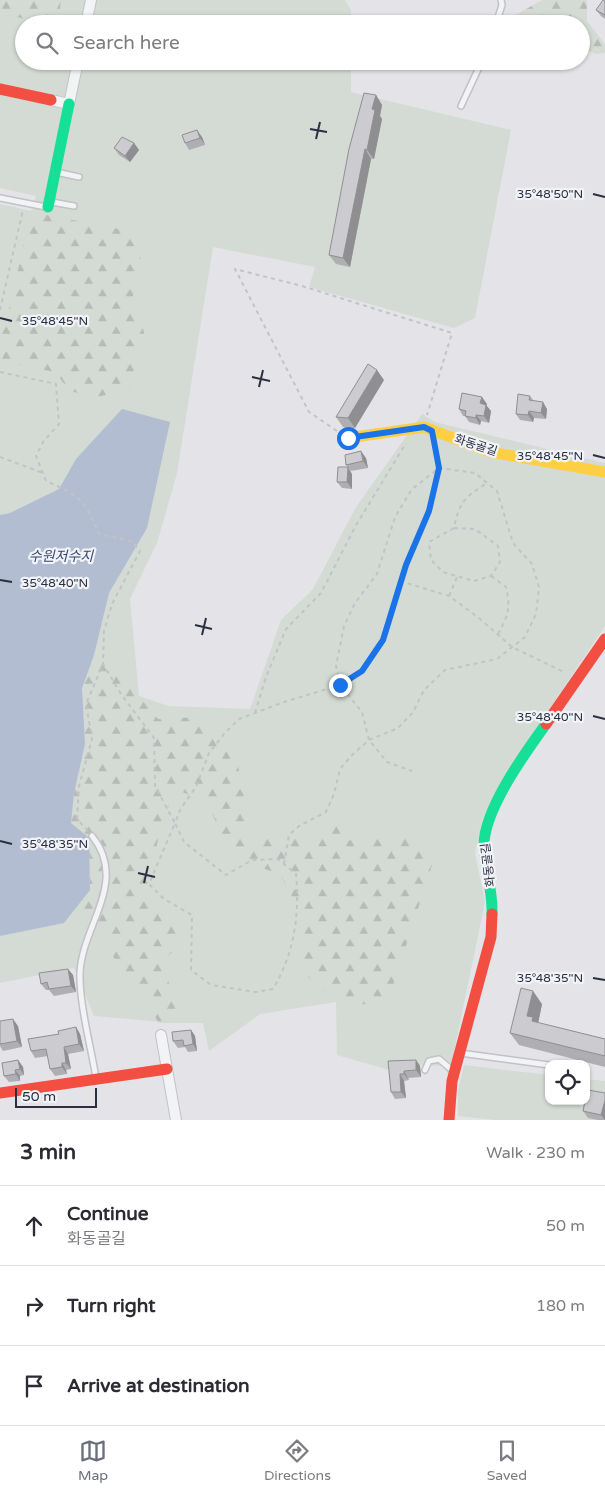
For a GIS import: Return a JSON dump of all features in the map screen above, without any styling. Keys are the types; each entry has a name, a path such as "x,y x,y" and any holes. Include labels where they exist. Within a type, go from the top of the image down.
{"street":[{"path":"88,15 91,0"},
{"path":"48,205 76,70"},
{"path":"0,89 69,104"},
{"name":"화동골길","path":"348,438 423,429 490,452 605,472"},
{"name":"화동골길","path":"449,1120 454,1072 491,937 493,899 484,846 487,821 524,754 605,639"},
{"path":"161,1035 176,1120"},
{"path":"0,1093 167,1069"}],"lane":[{"path":"499,15 502,5 501,0"},
{"path":"461,106 478,70"},
{"path":"56,172 79,177"},
{"path":"0,198 25,203 74,206"},
{"path":"92,836 100,845 108,872 80,972 96,1078"},
{"path":"460,1053 545,1064"},
{"path":"425,1070 429,1061 438,1059 454,1072"}],"path":[{"path":"0,310 25,203"},
{"path":"256,713 266,677 286,629 321,593 354,526 423,429 452,333 302,286 235,269 309,412 348,438"},
{"path":"0,372 56,384 59,424 43,442 36,456 46,481 74,493 89,511 99,534 132,541 140,552 112,604 104,631 103,664 86,704 92,739 79,786 78,819 92,836"},
{"path":"103,664 121,694 154,738 155,786 175,823 184,842 226,875 252,860 278,859 296,874 299,904 284,970 273,989 256,992 211,985 191,970 192,915 164,899 149,884 175,823 181,808 196,787 210,753 224,734 239,719 284,702 340,685 362,671 383,640 400,580 429,511 439,468 423,429"},
{"path":"0,457 43,473"},
{"path":"284,864 289,836 299,826 326,812 334,794 340,769 369,740 398,728 413,712 424,690 445,670 498,659 525,637 536,614 539,587 532,564 513,544 497,491 474,473 439,468 412,489 395,517 377,574 355,603 344,626 336,666 340,685 362,712 369,740 387,762 412,771"},
{"path":"454,528 458,508 468,495 487,483"},
{"path":"454,528 475,529 487,536 498,546 500,562 491,576 474,580 443,572 431,560 429,542 454,528"},
{"path":"491,576 506,587 509,601 508,615 498,634"},
{"path":"449,596 457,577"},
{"path":"400,580 449,596 512,647 577,679"}],"green space":[{"path":"0,0 345,0 351,10 351,15 15,15 15,70 351,70 351,92 511,130 475,318 454,328 309,287 315,267 213,247 177,473 157,543 130,599 139,696 169,706 250,709 281,620 313,589 356,507 422,414 435,422 605,463 605,626 515,760 482,820 475,853 485,902 449,1076 443,1066 392,1064 389,1070 337,1055 336,1002 260,1014 209,1051 203,1023 173,1023 94,1016 74,968 0,983 0,204 31,211 36,196 0,188"},
{"path":"0,0 61,0 59,15 15,15 15,17 0,13"},
{"path":"542,0 587,0 587,15 516,15"},
{"path":"590,25 605,44 605,53 596,54 590,52"},
{"path":"31,212 130,231 143,264 133,295 146,339 134,369 130,390 91,398 69,390 55,372 0,361 0,332 8,314"},
{"path":"94,655 112,664 158,719 199,717 237,760 247,813 246,834 311,840 319,829 339,813 351,828 347,841 375,835 408,833 427,841 432,865 393,986 384,1006 337,1002 301,971 305,921 280,874 259,867 228,847 206,801 174,789 158,840 145,898 175,918 180,943 163,962 176,1009 173,1023 159,1023 112,955 100,930 74,910 90,890 89,838 71,824 74,793 85,744 82,688"},
{"path":"464,1065 545,1075 545,1105 590,1105 590,1079 605,1081 605,1120 495,1120 458,1116 458,1090"}],"water":[{"name":"수원저수지","path":"122,409 170,422 147,528 109,593 94,655 82,688 85,744 74,793 71,823 89,838 90,890 64,923 0,936 0,515 10,513 59,489 76,459"}],"building":[{"path":"605,0 605,15 596,10"},
{"path":"364,93 376,95 372,109 375,110 367,150 365,149 343,258 329,255 349,149"},
{"path":"197,130 200,138 185,143 182,135"},
{"path":"122,137 134,143 125,156 114,148"},
{"path":"368,364 377,370 348,418 336,417"},
{"path":"462,393 482,397 480,403 486,405 484,416 476,415 476,418 465,416 466,411 459,409"},
{"path":"518,394 530,396 529,400 543,402 541,413 529,411 528,415 516,414"},
{"path":"361,451 363,461 346,465 345,455"},
{"path":"338,467 348,467 347,482 337,482"},
{"path":"68,969 71,986 49,989 47,982 41,984 39,973"},
{"path":"521,988 533,991 527,1016 533,1017 532,1021 605,1039 605,1056 510,1033"},
{"path":"13,1019 17,1041 0,1044 0,1021"},
{"path":"76,1027 79,1044 64,1047 66,1063 62,1063 62,1067 50,1069 46,1049 31,1051 28,1039 59,1034 58,1031"},
{"path":"191,1030 193,1044 184,1046 183,1040 173,1041 172,1032"},
{"path":"18,1060 20,1069 15,1070 16,1074 4,1076 2,1063"},
{"path":"416,1060 416,1070 404,1071 404,1074 400,1074 401,1092 391,1092 388,1061"},
{"path":"590,1090 605,1093 601,1115 583,1111 584,1105 590,1105"}],"traffic: fast":[{"path":"48,207 69,104"},
{"path":"492,914 484,846 490,816 527,750 546,724"}],"traffic: slow":[{"path":"348,438 424,427 490,452 605,472"}],"traffic: jam":[{"path":"0,89 51,100"},
{"path":"546,724 605,639"},
{"path":"449,1120 452,1081 491,937 492,914"},
{"path":"0,1093 167,1069"}],"route":[{"path":"340,685 362,671 383,640 393,601 429,511 439,468 432,431 424,427 348,438"}]}
